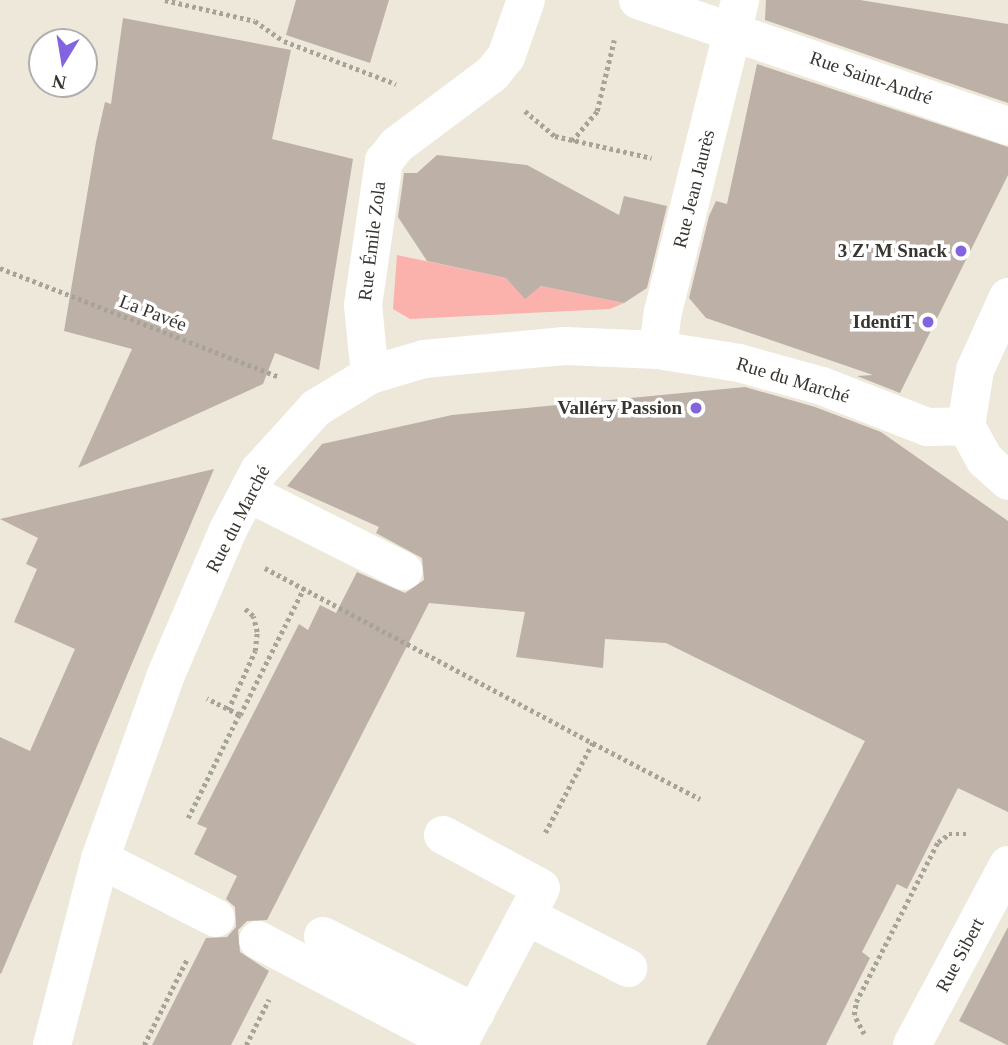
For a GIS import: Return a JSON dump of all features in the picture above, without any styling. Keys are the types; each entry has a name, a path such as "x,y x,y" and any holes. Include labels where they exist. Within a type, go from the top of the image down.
{"street":[{"name":"Rue Émile Zola","path":"370,374 363,305 384,161 397,145 492,74 506,57 526,0"},
{"name":"Rue Saint-André","path":"638,0 737,15 1008,126"},
{"name":"Rue Jean Jaurès","path":"658,350 663,312 737,15"},
{"path":"1008,297 975,370 967,426 985,460 1008,481"},
{"name":"Rue du Marché","path":"52,1045 100,859 165,677 248,493 288,435 316,408 370,374 424,359 485,351 564,346 658,350 739,363 822,386 927,427 967,426"},
{"path":"248,493 284,515 404,571"},
{"path":"443,835 541,888 464,1033"},
{"path":"100,859 213,916"},
{"name":"Rue Sibert","path":"912,1045 1008,865"},
{"path":"527,916 628,968"},
{"path":"323,936 464,1033"},
{"path":"258,940 464,1033"}],"path":[{"path":"165,0 255,22 284,41 408,88"},
{"path":"572,141 597,110 616,32"},
{"path":"492,74 542,127 572,141 663,160"},
{"name":"La Pavée","path":"0,268 282,378"},
{"path":"256,563 700,799"},
{"path":"188,818 304,588"},
{"path":"228,710 250,669 257,632 253,617 236,601"},
{"path":"200,695 239,715"},
{"path":"522,877 593,743"},
{"path":"872,1040 858,1026 856,1002 938,842 949,834 975,835"},
{"path":"144,1045 213,916"},
{"path":"246,1045 270,998"}],"shaded area":[{"path":"397,255 506,278 525,298 541,286 624,303 610,309 410,319 393,309"}],"building":[{"path":"296,0 389,0 370,63 286,35"},
{"path":"766,0 860,0 1008,24 1008,103 765,20"},
{"path":"123,18 291,50 272,139 353,159 319,370 275,353 263,384 78,468 132,349 64,331 96,142 105,102 111,104"},
{"path":"757,64 1008,147 1008,175 900,393 857,376 873,375 706,318 689,298 709,216 716,201 727,204"},
{"path":"437,155 527,165 619,215 624,196 667,206 647,288 624,303 541,286 525,299 506,278 427,261 398,217 404,173 417,173"},
{"path":"745,387 815,407 881,432 1008,521 1008,812 958,788 907,889 897,884 862,952 870,958 826,1045 706,1045 865,741 666,643 605,639 603,668 516,657 525,612 429,603 267,920 247,921 238,930 240,952 269,971 231,1045 152,1045 206,938 227,937 236,927 235,907 226,899 237,876 194,854 207,828 197,824 299,624 308,630 320,605 336,613 357,572 405,593 424,580 422,558 376,533 379,527 287,486 322,444 452,415"},
{"path":"214,469 1,974 0,737 30,751 75,649 14,622 37,569 26,564 38,538 0,519"},
{"path":"1008,927 1008,1045 1007,1045 959,1021"}],"place":[{"name":"3 Z' M Snack","path":"961,251"},
{"name":"IdentiT","path":"928,322"},
{"name":"Valléry Passion","path":"696,408"}]}
